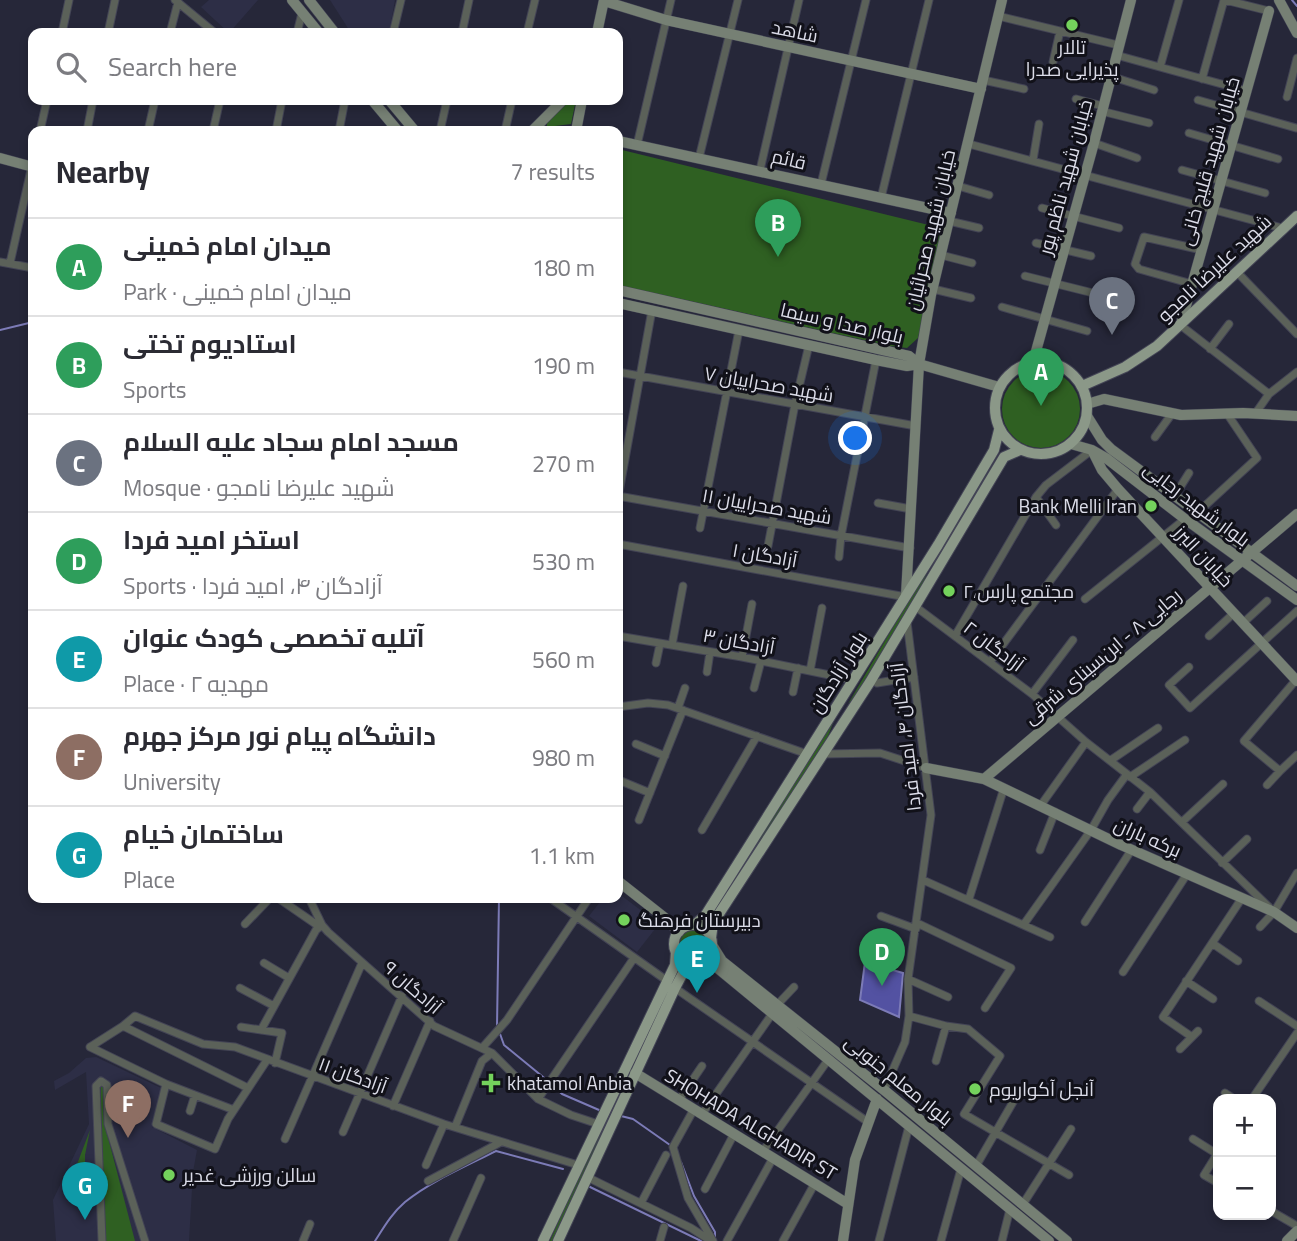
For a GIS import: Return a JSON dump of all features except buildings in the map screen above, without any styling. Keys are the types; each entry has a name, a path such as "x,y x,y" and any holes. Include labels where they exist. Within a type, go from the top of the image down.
{"main road":[{"name":"شهید علیرضا نامجو","path":"1082,386 1125,367 1157,346 1282,228 1296,218"},
{"path":"1033,362 1048,362 1062,366 1073,374 1082,386 1087,404 1084,426 1071,444 1060,451 1046,455 1020,450 1008,442 999,430 995,401 999,387 1013,371 1033,362"},
{"name":"بلوار آزادگان","path":"712,942 713,923 916,607 940,553 994,450 999,430"},
{"name":"بلوار آزادگان","path":"694,925 705,916 906,597 940,553 1004,457 1020,450"},
{"path":"837,708 848,715"},
{"path":"543,1241 598,1124 670,984 708,956 712,942 706,929 694,925 679,932 675,942 675,965 670,984 635,1073 558,1241"},
{"path":"676,951 681,959 698,962"}],"street":[{"path":"63,28 69,0"},
{"path":"109,28 115,0"},
{"path":"292,0 314,28"},
{"path":"394,28 401,0"},
{"path":"463,28 469,0"},
{"path":"528,28 535,0"},
{"path":"637,145 671,0"},
{"path":"699,158 738,0"},
{"path":"760,170 800,0"},
{"path":"821,184 866,0"},
{"path":"881,198 929,0"},
{"name":"خیابان شهید صحرائیان","path":"906,597 919,364 933,289 1002,0"},
{"name":"خیابان شهید ناظم پور","path":"1033,362 1131,0"},
{"path":"1160,67 1179,0"},
{"path":"1202,79 1225,0 1269,11"},
{"path":"1279,0 1297,33"},
{"path":"171,28 176,1 209,28"},
{"path":"598,28 604,1"},
{"name":"شاهد","path":"604,1 666,20 912,74 982,85"},
{"path":"312,3 331,28"},
{"name":"خیابان شهید قلیچ خانی","path":"1181,322 1269,11"},
{"path":"298,28 302,13"},
{"path":"998,16 1060,31 1160,67 1247,90"},
{"path":"1053,62 1060,31"},
{"path":"1287,97 1297,58"},
{"path":"1110,76 1154,90"},
{"path":"982,85 1024,89"},
{"path":"1076,99 1149,123"},
{"path":"1198,100 1296,128"},
{"path":"41,126 46,105"},
{"path":"88,126 92,105"},
{"path":"149,126 154,105"},
{"path":"214,126 219,105"},
{"path":"277,126 281,105"},
{"path":"340,126 344,105"},
{"path":"376,105 394,126"},
{"path":"393,105 411,126"},
{"path":"441,126 446,105"},
{"path":"506,126 511,105"},
{"path":"537,126 558,105"},
{"path":"577,126 581,105"},
{"path":"1033,160 1039,124"},
{"path":"1189,133 1278,159"},
{"name":"قائم","path":"623,142 760,170 950,217"},
{"path":"1094,143 1138,158"},
{"path":"968,144 1282,228"},
{"path":"0,158 28,164"},
{"path":"1182,170 1265,192"},
{"path":"10,263 28,186"},
{"path":"958,186 989,195"},
{"path":"1042,208 1119,228"},
{"path":"950,217 979,228"},
{"path":"1192,284 1139,269 1135,264 1143,237 1202,250"},
{"path":"1036,243 1091,256"},
{"path":"941,256 972,263"},
{"path":"0,262 28,267"},
{"path":"1236,271 1297,334"},
{"path":"1024,276 1101,295"},
{"path":"933,289 971,298"},
{"name":"بلوار صدا و سیما","path":"623,291 909,356 919,364"},
{"name":"بلوار صدا و سیما","path":"623,304 876,360 907,366 919,364"},
{"path":"1002,307 1087,331"},
{"path":"623,470 652,310"},
{"path":"1181,322 1210,349 1269,394"},
{"path":"1210,349 1230,324"},
{"path":"701,528 739,330"},
{"path":"768,547 808,345"},
{"path":"839,557 876,360"},
{"path":"919,364 999,387"},
{"path":"1255,414 1269,394 1297,372"},
{"name":"شهید صحراییان ۷","path":"623,373 916,426"},
{"path":"1087,404 1104,399 1171,415 1297,416"},
{"path":"1155,437 1171,415"},
{"path":"1197,513 1257,458 1228,415"},
{"name":"بلوار شهید رجایی","path":"1087,416 1111,449 1297,586"},
{"name":"بلوار شهید رجایی","path":"1071,444 1092,450 1106,458 1297,600"},
{"path":"955,636 1037,497 1046,485 1092,450"},
{"name":"خیابان البرز","path":"1092,450 1102,470 1118,489 1297,680"},
{"path":"1174,497 1189,473"},
{"path":"990,663 1118,489"},
{"path":"1037,497 1056,524"},
{"name":"شهید صحراییان ۱۱","path":"623,498 910,548"},
{"path":"878,503 911,509"},
{"name":"رجایی ۸ - ابن‌سینای شرقی","path":"984,779 1297,514"},
{"path":"1085,599 1185,519"},
{"name":"آزادگان ۱","path":"623,545 906,597"},
{"path":"671,645 683,586"},
{"path":"1243,623 1267,601"},
{"path":"742,657 752,604"},
{"name":"آزادگان ۲","path":"916,607 1032,694 1086,742 1150,792 1274,912"},
{"path":"810,671 822,608"},
{"path":"1209,636 1234,613"},
{"path":"1189,667 1169,685 1190,708 1296,613"},
{"name":"آزادگان ۴، امید فردا","path":"884,1090 905,1042 909,1016 908,979 931,815 907,621"},
{"name":"آزادگان ۳","path":"623,637 854,680"},
{"path":"1032,694 1073,640"},
{"path":"656,663 660,644"},
{"path":"706,672 710,652"},
{"path":"754,688 761,661"},
{"path":"793,692 798,668"},
{"path":"877,683 914,677"},
{"path":"1280,772 1244,741 1297,680"},
{"path":"639,820 665,756 685,688"},
{"path":"623,706 648,703 681,709 807,754"},
{"path":"1111,760 1158,727"},
{"path":"702,830 757,736"},
{"path":"1024,924 1128,775 1185,740"},
{"path":"1041,805 1086,742"},
{"path":"636,744 665,756"},
{"path":"823,754 880,753 926,768"},
{"path":"1267,785 1297,755"},
{"name":"برکه باران","path":"926,768 984,779 1132,849 1165,858 1187,874 1274,912 1297,928"},
{"path":"623,782 650,793"},
{"path":"1182,822 1223,784"},
{"path":"970,899 1004,788"},
{"path":"1138,809 1150,792"},
{"path":"1040,850 1055,812"},
{"path":"1222,863 1247,839"},
{"path":"1085,922 1132,849"},
{"path":"1261,927 1274,912 1297,873"},
{"path":"1124,972 1187,874"},
{"path":"923,880 1050,937"},
{"path":"623,885 679,932"},
{"path":"1180,1049 1195,1034 1163,1017 1242,898"},
{"path":"246,924 265,903"},
{"path":"286,903 321,926"},
{"path":"311,903 321,926"},
{"path":"557,903 868,1122"},
{"path":"482,1048 506,1020 585,903"},
{"path":"881,916 916,926 1011,968 985,1008"},
{"path":"261,1030 316,930 321,926"},
{"name":"آزادگان ۹","path":"321,926 430,1021 458,1039 492,1053 538,1099 598,1124"},
{"name":"بلوار معلم جنوبی","path":"712,942 722,961 808,1044 1049,1241"},
{"path":"1212,943 1238,961"},
{"path":"538,1099 634,958"},
{"name":"بلوار معلم جنوبی","path":"698,962 716,967 815,1035 1067,1241"},
{"path":"264,963 289,978"},
{"path":"285,1139 362,963"},
{"path":"908,979 947,997"},
{"path":"1186,981 1213,999"},
{"path":"712,1241 688,1198 673,1147 794,987"},
{"path":"240,988 274,1006"},
{"path":"343,1132 402,996"},
{"path":"1259,1001 1297,1026"},
{"name":"آزادگان ۱۱","path":"123,1026 135,1016 203,1044 234,1047 444,1124 578,1165"},
{"path":"909,1016 968,1029 1000,1056 964,1114"},
{"path":"393,1106 430,1021"},
{"path":"234,1110 166,1084 90,1047 123,1026 248,1088"},
{"path":"936,1062 947,1026"},
{"path":"166,1084 156,1124 215,1149 248,1088 271,1061 282,1033 241,1027"},
{"path":"1255,1094 1297,1033"},
{"path":"808,1044 815,1035"},
{"path":"455,1127 482,1060 492,1053"},
{"path":"763,1151 828,1060"},
{"path":"679,1100 702,1066"},
{"name":"SHOHADA ALGHADIR ST","path":"635,1073 848,1204"},
{"path":"102,1241 96,1124 96,1086 101,1081 107,1085 108,1124 145,1241"},
{"path":"976,1166 1020,1090"},
{"path":"190,1111 195,1095"},
{"path":"843,1241 855,1160 877,1099"},
{"path":"955,1107 1069,1175"},
{"path":"426,1165 444,1124"},
{"path":"879,1241 909,1126"},
{"path":"1023,1204 1050,1165 1070,1129"},
{"path":"705,1189 734,1134"},
{"path":"1193,1139 1217,1154 1215,1157"},
{"path":"428,1181 501,1142"},
{"path":"641,1203 666,1155"},
{"path":"727,1241 774,1158"},
{"path":"1213,1160 1204,1175 1213,1180"},
{"path":"942,1237 961,1169"},
{"path":"587,1177 712,1241"},
{"path":"453,1241 481,1178"},
{"path":"783,1241 815,1183"},
{"path":"1002,1241 1010,1209"},
{"path":"1276,1214 1297,1228 1287,1241"},
{"path":"303,1241 310,1224"},
{"path":"660,1241 664,1227"}],"shaded area":[{"path":"209,0 258,0 233,28 224,28 201,7"},
{"path":"330,0 395,0 390,28 348,28"},
{"name":"دبیرستان فرهنگ","path":"623,897 659,924 637,952 589,916 599,903 623,903"},
{"path":"865,962 903,973 899,1017 860,1000"},
{"path":"96,1057 161,1088 152,1127 197,1150 189,1241 56,1241 53,1200 89,1124 86,1072 55,1090 54,1081 69,1073 86,1058"}],"green space":[{"path":"563,105 575,105 571,124 547,126 547,122"},
{"path":"623,150 945,229 918,338 907,348 623,286"},
{"path":"1041,370 1056,373 1073,387 1080,409 1077,424 1063,441 1041,448 1026,445 1009,431 1002,409 1005,394 1019,377"},
{"path":"933,559 922,585 860,690 848,704"},
{"path":"835,718 826,741 714,917 708,913"},
{"path":"694,930 704,934 708,944 704,954 694,958 684,954 680,944 684,934"},
{"path":"677,968 681,970 555,1241 550,1241 580,1172"},
{"path":"101,1085 104,1122 135,1241 106,1241 100,1126"},
{"path":"90,1130 85,1155 85,1194 65,1196"}],"waterway":[{"path":"1292,0 1297,6"},
{"path":"0,330 28,323"},
{"path":"497,1026 499,903"},
{"path":"499,1031 504,1045 548,1081"},
{"path":"552,1085 562,1094 599,1110"},
{"path":"621,1116 633,1119 670,1145"},
{"path":"375,1241 388,1220 415,1194 496,1151 563,1169"},
{"path":"681,1162 694,1196 715,1232 715,1239"},
{"path":"588,1186 701,1241"}],"place":[{"name":"تالار پذیرایی صدرا","path":"1072,25"},
{"name":"استادیوم تختی","path":"778,257"},
{"name":"مسجد امام سجاد علیه السلام","path":"1112,335"},
{"name":"میدان امام خمینی","path":"1041,406"},
{"name":"Bank Melli Iran","path":"1151,506"},
{"name":"۲،مجتمع پارس","path":"949,591"},
{"name":"دبیرستان فرهنگ","path":"624,920"},
{"name":"استخر امید فردا","path":"882,986"},
{"name":"آتلیه تخصصی کودک عنوان","path":"697,993"},
{"name":"khatamol Anbia","path":"491,1083"},
{"name":"آنجل آکواریوم","path":"975,1089"},
{"name":"دانشگاه پیام نور مرکز جهرم","path":"128,1138"},
{"name":"سالن ورزشی غدیر","path":"169,1175"},
{"name":"ساختمان خیام","path":"85,1220"}]}
